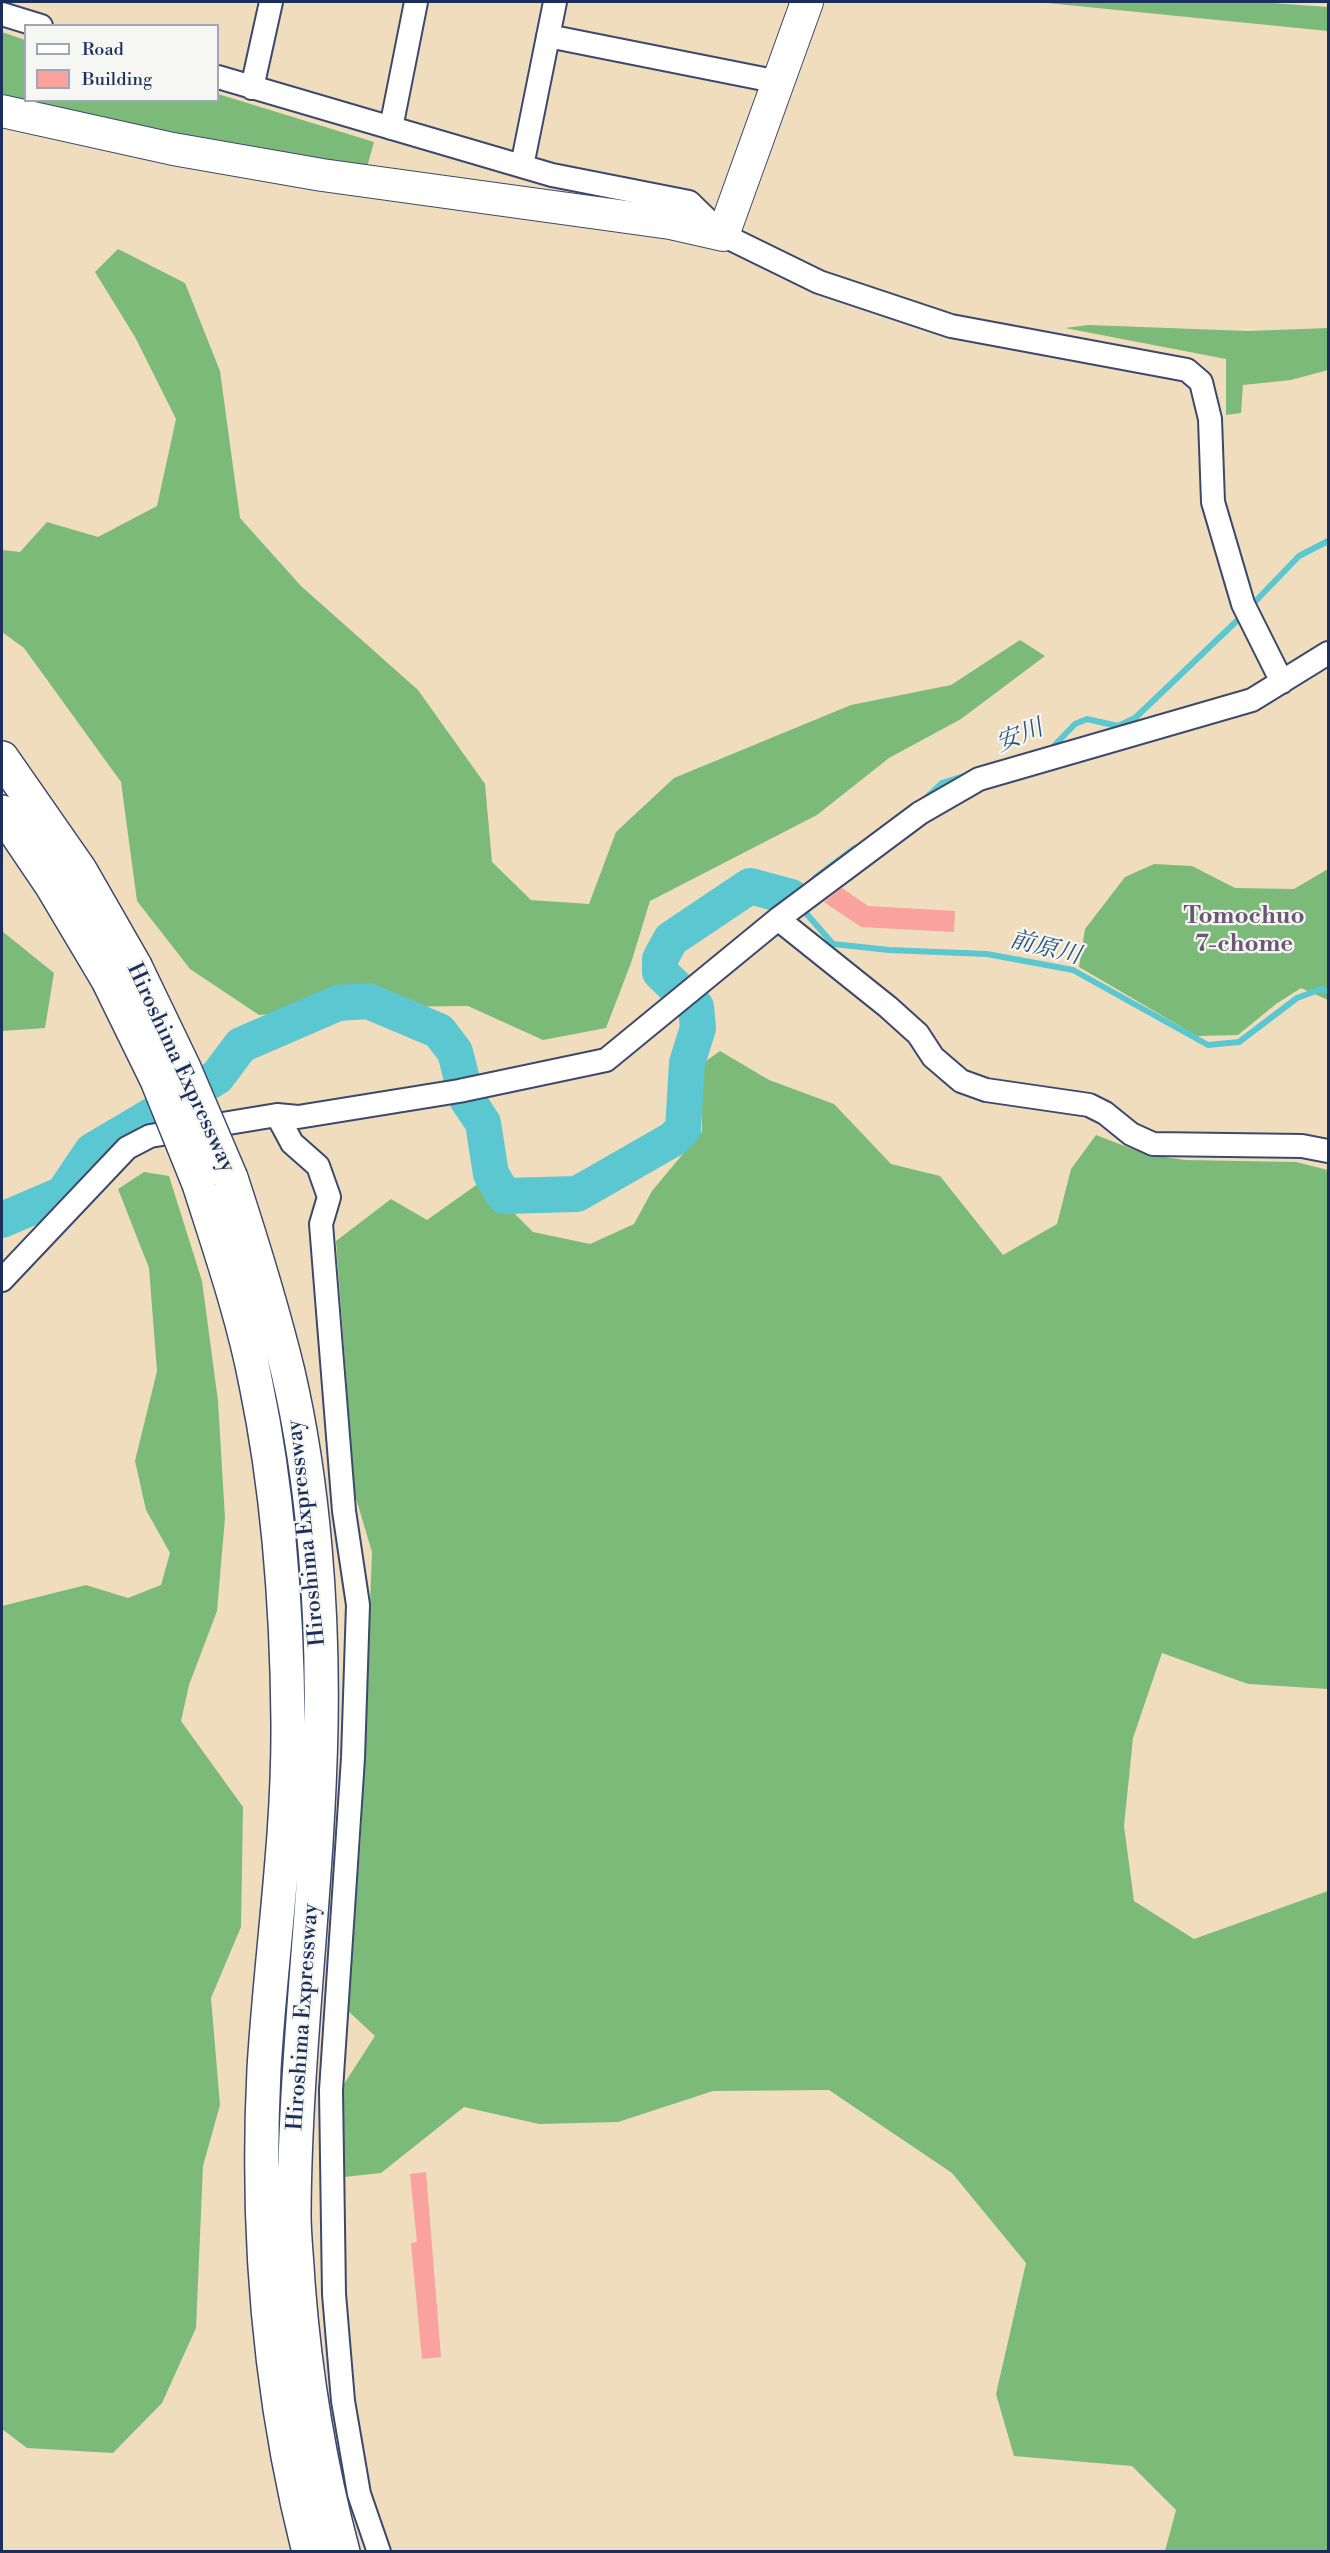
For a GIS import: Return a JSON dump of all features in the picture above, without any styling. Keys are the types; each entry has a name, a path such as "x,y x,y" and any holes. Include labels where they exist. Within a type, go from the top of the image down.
{"highway":[{"name":"Hiroshima Expressway","path":"2,758 80,870 121,973 157,1080 199,1184 231,1283 256,1382 273,1481 284,1602 288,1725 283,1857 264,2070 262,2218 273,2362 296,2500 309,2552"},
{"name":"Hiroshima Expressway","path":"2,812 52,886 121,973 184,1068 231,1178 263,1275 288,1376 305,1476 318,1597 321,1725 314,1859 298,2072 294,2218 304,2359 327,2495 343,2552"}],"street":[{"path":"252,88 271,2"},
{"path":"391,128 417,2"},
{"path":"522,166 555,2"},
{"path":"723,235 807,2"},
{"path":"2,14 34,24"},
{"path":"548,36 779,82"},
{"path":"219,77 552,175 689,202 723,235"},
{"path":"2,111 173,149 276,167 670,223 723,235 819,282 951,326 1187,370 1201,382 1210,419 1213,501 1246,611 1282,682"},
{"path":"2,1280 127,1148 150,1136 277,1115 298,1117 464,1089 606,1060 778,919 921,813 979,779 1252,700 1329,653"},
{"path":"778,919 888,1007 918,1034 933,1057 961,1081 986,1090 1089,1105 1105,1113 1131,1134 1153,1144 1302,1146 1329,1151"},
{"path":"277,1115 292,1143 318,1166 329,1197 321,1224 344,1511 358,1605 353,1758 331,2090 334,2294 347,2424 359,2494 379,2552"}],"green space":[{"path":"1037,2 1257,2 1328,7 1328,31"},
{"path":"2,32 24,40 24,101 2,96"},
{"path":"219,94 374,142 367,167 224,144 30,102 219,102"},
{"path":"118,249 185,283 220,371 240,518 301,586 418,690 485,784 492,862 531,900 589,904 616,832 674,778 851,705 951,685 1020,640 1045,656 961,719 889,758 817,815 650,901 631,963 606,1028 543,1040 468,1006 369,1007 259,1015 190,969 137,901 121,782 24,648 2,632 2,550 20,552 47,522 98,537 157,506 176,419 135,337 95,272"},
{"path":"1088,325 1248,331 1328,328 1328,370 1291,380 1243,385 1241,413 1226,415 1226,359 1065,328"},
{"path":"1154,864 1192,866 1235,888 1294,889 1328,869 1328,1000 1301,988 1276,1004 1238,1035 1197,1036 1079,967 1085,929 1125,877"},
{"path":"2,931 54,973 45,1028 2,1031"},
{"path":"720,1051 769,1080 834,1104 891,1164 940,1176 1003,1255 1057,1224 1071,1169 1096,1135 1145,1154 1185,1160 1296,1162 1328,1170 1328,1689 1248,1684 1162,1653 1133,1738 1124,1826 1134,1901 1194,1939 1328,1891 1328,2551 1165,2551 1176,2510 1132,2466 1014,2456 996,2394 1026,2263 952,2173 829,2090 713,2091 618,2122 539,2124 464,2107 381,2173 344,2177 344,2084 375,2036 347,2010 361,1836 372,1552 355,1495 336,1241 391,1199 427,1220 482,1181 533,1232 590,1244 634,1224 652,1191 702,1131 702,1064"},
{"path":"144,1172 169,1176 202,1281 218,1401 225,1518 217,1611 189,1685 181,1721 243,1807 241,1927 211,1998 220,2105 203,2166 196,2328 162,2403 113,2453 27,2448 2,2429 2,1606 86,1585 128,1598 161,1585 170,1553 146,1510 135,1461 157,1371 149,1268 118,1189"}],"building":[{"path":"842,888 868,906 955,911 954,932 861,927 824,902"},
{"path":"426,2172 441,2357 422,2359 411,2243 417,2242 410,2174"}],"waterway":[{"name":"安川","path":"1250,607 1299,556 1328,541"},
{"name":"安川","path":"1051,749 1075,724 1087,719 1118,726 1135,718 1243,615"},
{"name":"安川","path":"925,799 942,783 964,776"},
{"name":"安川","path":"815,878 855,848"},
{"path":"2,1220 63,1194 92,1151 217,1077 241,1045 338,1003 368,1001 439,1031 455,1052 467,1099 483,1123 491,1174 504,1196 577,1194 673,1139 683,1129 687,1063 698,1028 696,1007 660,972 660,959 671,939 750,886 791,897"},
{"name":"前原川","path":"805,912 833,944 889,950 987,954 1073,970 1208,1045 1239,1042 1297,998 1321,989 1328,991"}],"district":[{"name":"Tomochuo 7-chome","path":"1244,931"}]}
